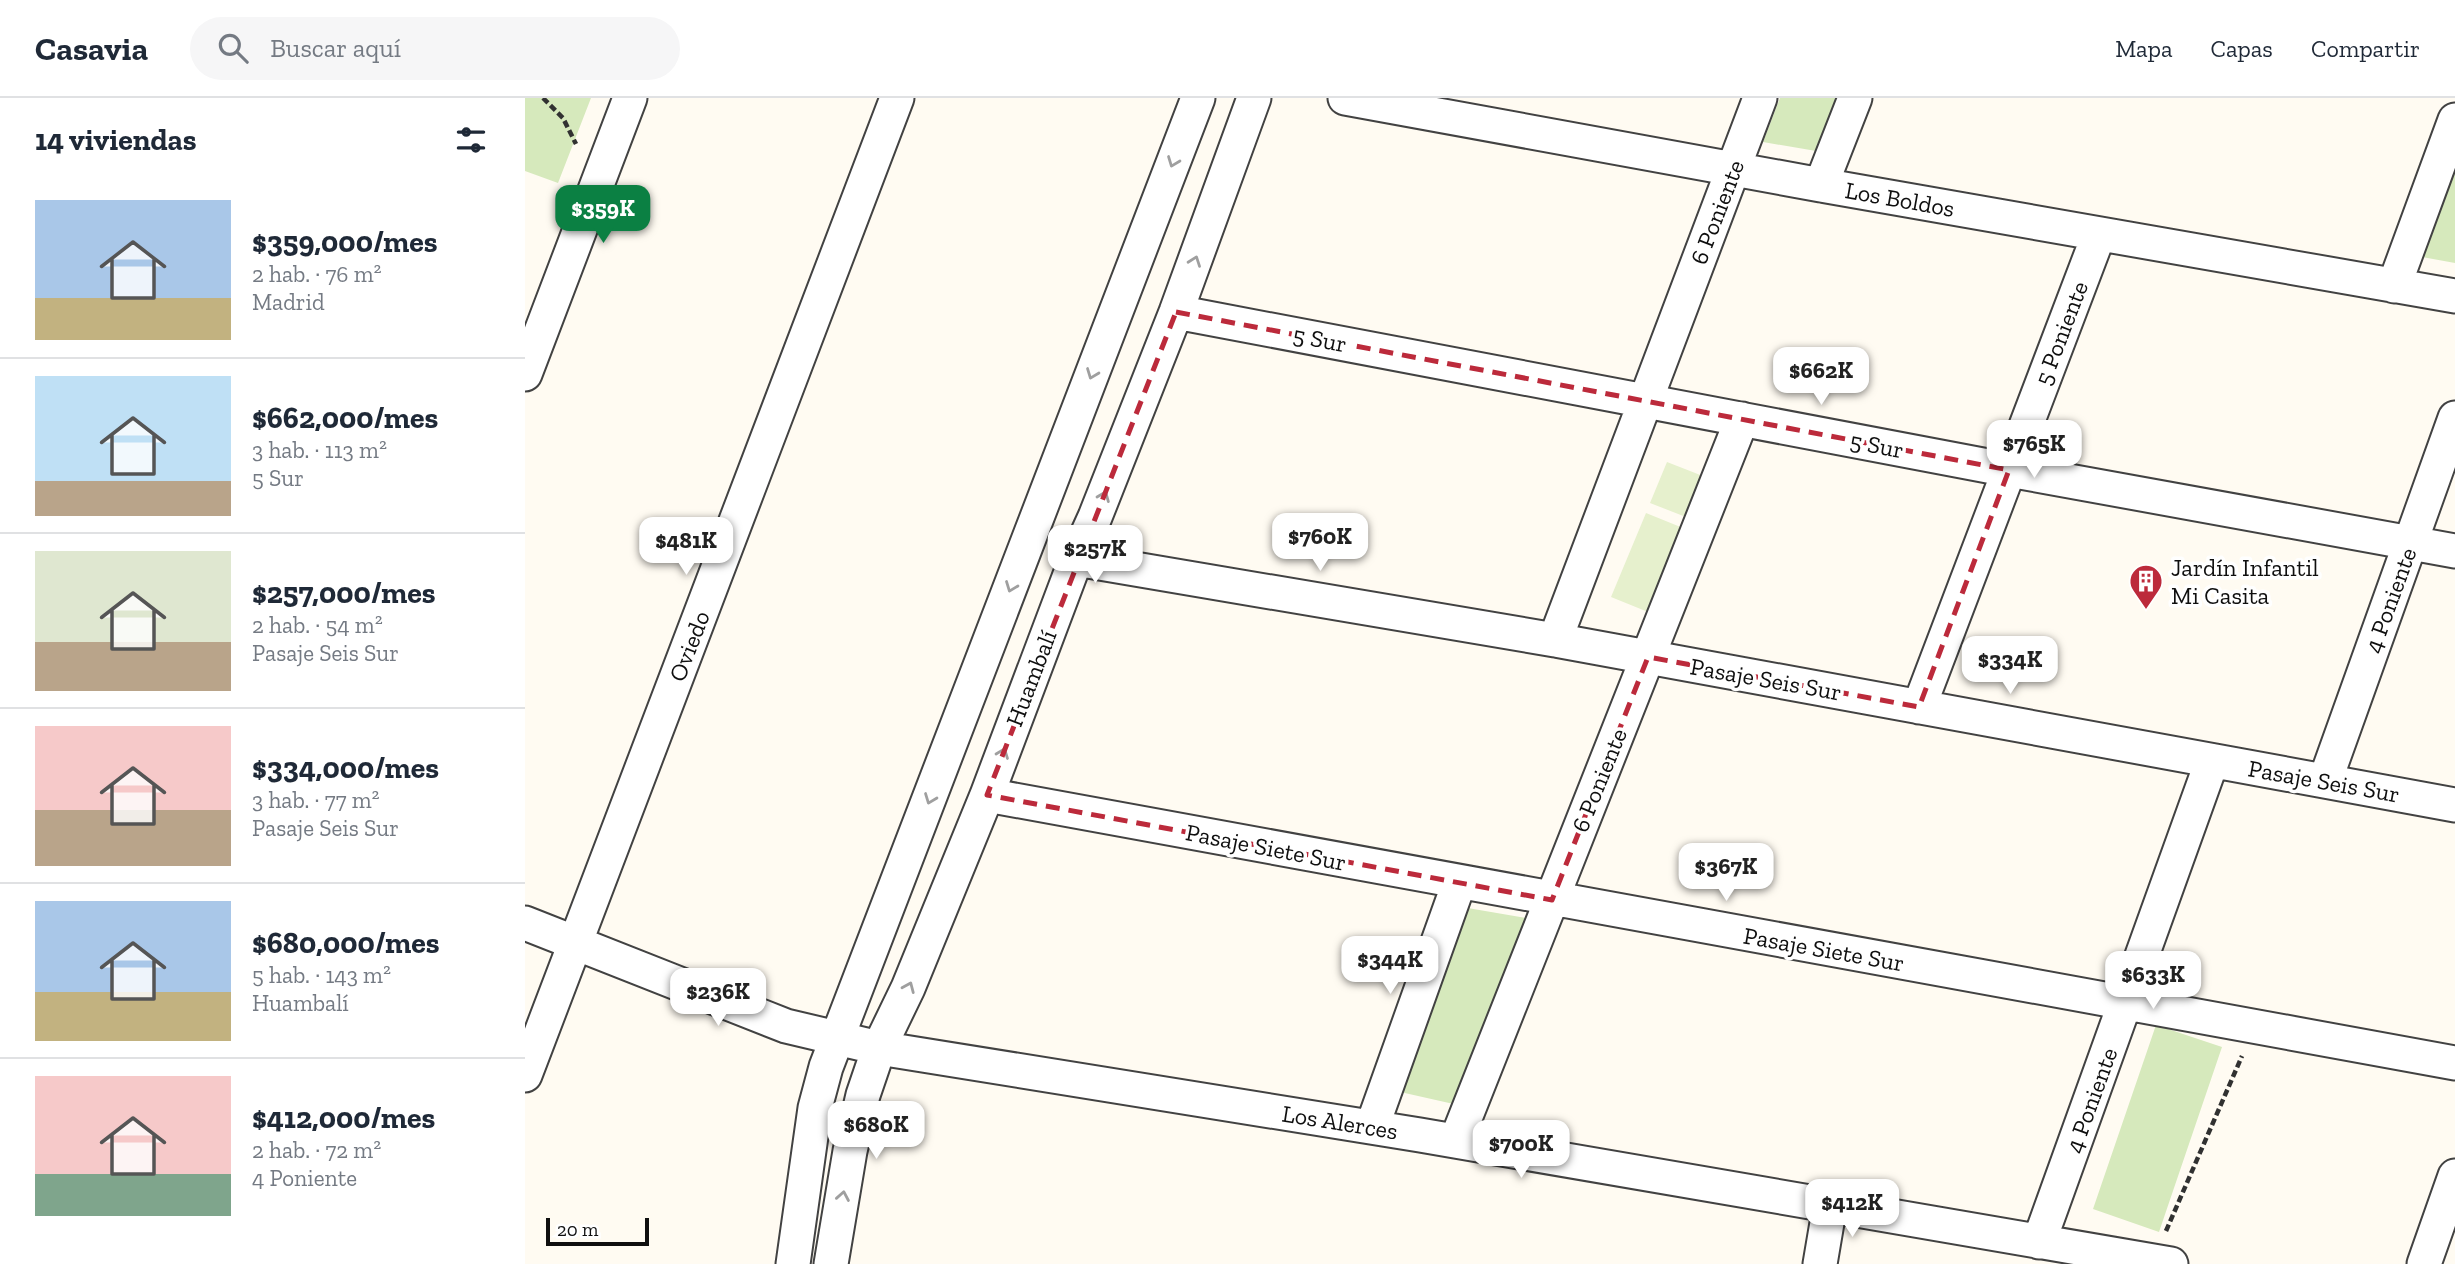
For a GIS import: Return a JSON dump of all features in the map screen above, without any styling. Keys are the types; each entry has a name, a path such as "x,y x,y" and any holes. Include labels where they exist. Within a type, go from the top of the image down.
{"street":[{"path":"525,374 630,98"},
{"name":"Oviedo","path":"525,1075 897,98"},
{"name":"Huambalí","path":"793,1264 815,1108 826,1068 1198,98"},
{"name":"Huambalí","path":"831,1264 863,1095 880,1048 908,988 987,795 1076,559 1176,312 1254,98"},
{"name":"Los Boldos","path":"1345,98 2455,296"},
{"name":"6 Poniente","path":"1555,640 1760,98"},
{"path":"1821,185 1855,98"},
{"path":"2394,286 2455,120"},
{"name":"5 Poniente","path":"1919,707 2099,234"},
{"name":"5 Sur","path":"1176,312 2009,470 2455,551"},
{"name":"4 Poniente","path":"2325,781 2455,418"},
{"name":"6 Poniente","path":"1456,1141 1742,419"},
{"name":"Pasaje Seis Sur","path":"1076,559 1555,640 2455,805"},
{"name":"4 Poniente","path":"2039,1242 2212,761"},
{"name":"Pasaje Siete Sur","path":"987,795 2455,1063"},
{"path":"1372,1127 1459,883"},
{"name":"Los Alerces","path":"525,923 786,1026 880,1048 1456,1141 2162,1262"},
{"path":"2424,1264 2455,1176"},
{"path":"1820,1264 1830,1205"},
{"path":"831,1264 837,1264"}],"path":[{"path":"2162,1262 2255,1026"}],"highlighted area":[{"path":"1176,312 2009,470 1919,707 1648,657 1552,900 987,795"}],"green space":[{"path":"525,98 591,98 558,183 525,171"},
{"path":"1780,98 1844,98 1822,152 1763,142"},
{"path":"2455,170 2455,263 2422,257"},
{"path":"1667,462 1708,478 1691,519 1650,503"},
{"path":"1646,513 1688,530 1653,614 1611,597"},
{"path":"1456,906 1526,918 1458,1105 1387,1089"},
{"path":"2156,1025 2222,1047 2159,1232 2093,1209"}],"place":[{"name":"Jardín Infantil Mi Casita","path":"2146,611"}]}
